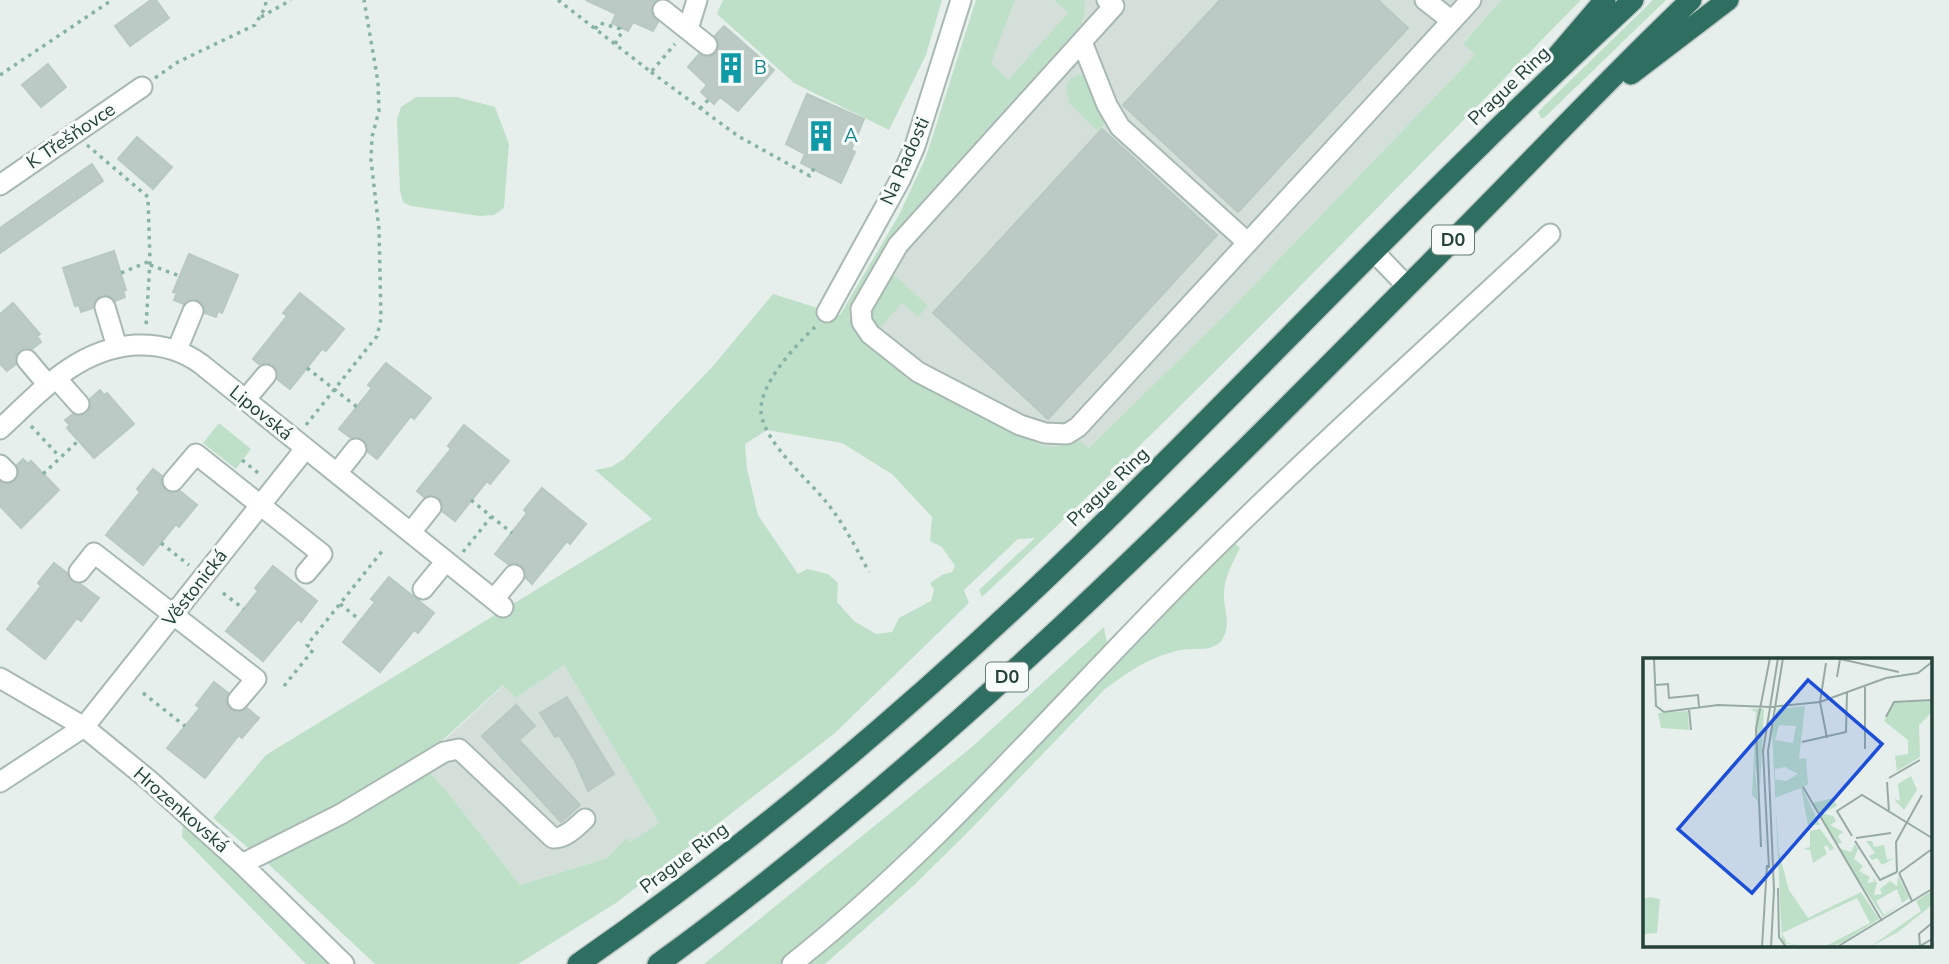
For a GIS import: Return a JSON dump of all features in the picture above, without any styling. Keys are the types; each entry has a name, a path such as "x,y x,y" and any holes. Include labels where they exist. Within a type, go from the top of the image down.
{"highway":[{"path":"1481,144 1605,0"},
{"name":"Prague Ring","path":"578,964 779,813 947,669 1098,528 1481,144 1633,0"},
{"name":"D0","path":"658,964 722,918 819,841 970,712 1109,582 1691,0"},
{"path":"1573,118 1728,0"}],"street":[{"path":"688,29 697,0"},
{"name":"Na Radosti","path":"827,312 900,180 915,146 961,0"},
{"path":"1425,0 1452,21"},
{"path":"1113,2 1082,41 898,245 861,309 862,322 870,334 918,372 1020,425 1045,433 1067,434 1077,427 1471,0"},
{"path":"663,10 707,45"},
{"path":"1082,41 1107,105 1120,127 1247,242"},
{"name":"K Třešňovce","path":"0,185 142,87"},
{"path":"792,964 843,923 928,844 1185,578 1549,234"},
{"path":"1374,252 1407,286"},
{"path":"105,307 117,346"},
{"path":"177,351 192,311"},
{"name":"Lipovská","path":"0,429 81,360 117,346 146,345 177,351 192,358 411,532 453,558 498,603 514,575"},
{"path":"27,360 79,404"},
{"path":"245,400 266,375"},
{"name":"Věstonická","path":"0,782 84,727 305,449"},
{"path":"337,473 356,449"},
{"path":"173,481 196,454 321,554 306,573"},
{"path":"411,532 431,506"},
{"path":"79,572 94,553 256,679 238,700"},
{"path":"423,589 453,558"},
{"name":"Hrozenkovská","path":"0,678 84,727 150,781 242,864 344,964"},
{"path":"242,864 341,814 444,752 456,748 553,838 565,835 585,819"}],"path":[{"path":"0,75 111,0"},
{"path":"142,87 178,62 255,25 266,6 265,0"},
{"path":"259,18 291,0"},
{"path":"311,419 377,336 381,319 379,229 371,160 372,137 379,111 378,82 364,0"},
{"path":"558,0 738,136 810,176 814,168"},
{"path":"595,29 600,23 621,28 622,32 615,44"},
{"path":"651,72 688,29"},
{"path":"700,109 709,99"},
{"path":"74,133 148,197 150,263 146,332"},
{"path":"121,273 150,263 180,276"},
{"path":"827,312 821,321 798,341 774,377 763,396 761,414 767,430 779,448 828,503 847,530 869,572"},
{"path":"307,368 357,407"},
{"path":"28,422 60,457"},
{"path":"43,474 79,441"},
{"path":"242,460 263,477"},
{"path":"471,500 512,533"},
{"path":"453,558 491,516"},
{"path":"161,543 191,566"},
{"path":"284,686 313,650 307,645 383,550"},
{"path":"223,593 244,609"},
{"path":"340,604 360,620"},
{"path":"143,693 185,726"}],"shaded area":[{"path":"982,0 1501,0 1463,42 1475,55 1230,310 1078,460 805,404 937,147"},
{"path":"564,665 659,823 630,842 627,837 607,858 520,885 426,768 436,748 504,685 516,698"}],"green space":[{"path":"723,0 942,0 926,55 889,130 794,83 717,14"},
{"path":"976,0 1015,0 991,63 1008,80 1068,13 1054,0 1084,0 1085,11 1081,25 903,222 849,319 866,343 1042,446 1056,447 1076,438 1089,448 1230,310 1475,55 1463,43 1501,0 1581,0 1285,302 1059,524 982,597 979,590 1035,538 1018,539 964,590 969,603 835,733 616,903 518,964 375,964 263,859 426,768 520,885 607,858 627,837 630,842 659,823 564,665 516,698 503,685 421,760 253,852 213,818 266,755 652,519 595,470 611,467 624,459 713,366 773,294 840,315 899,215 926,157","holes":["767,430 842,443 892,474 932,517 930,541 942,547 955,566 952,572 930,583 934,590 931,601 899,618 892,632 876,634 854,621 837,602 838,583 828,574 807,569 798,574 758,515 747,469 745,444"]},
{"path":"1653,0 1666,0 1541,118 1538,112"},
{"path":"1079,74 1090,77 1107,122 1097,131 1069,103 1066,87 1070,79"},
{"path":"416,97 457,97 495,107 509,144 504,208 494,215 480,216 411,206 403,202 400,191 397,120 401,107"},
{"path":"892,277 897,277 928,306 918,317 902,303 877,331 872,316 874,301 881,288"},
{"path":"219,423 251,449 236,469 203,443"},
{"path":"1234,542 1240,548 1224,588 1227,625 1220,642 1211,648 1181,650 1160,656 1105,689 912,887 825,964 803,964 899,881"},
{"path":"1104,627 1108,648 959,806 785,964 704,964 973,746"},
{"path":"183,823 333,964 306,964 182,837"}],"building":[{"path":"151,0 156,0 169,18 130,46 115,26"},
{"path":"586,0 656,0 651,9 658,22 653,31 633,22 628,31 612,23 616,14"},
{"path":"1220,0 1378,0 1408,28 1238,212 1123,105"},
{"name":"B","path":"724,26 774,70 738,111 720,97 714,104 701,92 707,85 688,67 699,54 706,57 716,53 719,46 715,36"},
{"path":"48,64 66,87 41,107 22,85"},
{"name":"A","path":"807,94 864,119 851,150 855,152 841,183 801,163 805,154 786,144"},
{"path":"1102,129 1217,235 1048,419 933,313"},
{"path":"137,137 172,167 153,189 118,159"},
{"path":"92,164 103,181 0,253 0,228"},
{"path":"114,251 126,290 123,291 125,297 115,301 108,295 101,296 96,299 93,308 81,312 79,305 75,306 63,268"},
{"path":"189,254 238,275 222,313 218,311 216,317 205,313 203,304 198,300 191,299 184,304 174,300 177,293 173,292"},
{"path":"300,293 344,329 326,351 322,349 290,389 277,379 278,371 273,365 260,365 253,359 287,316 283,313"},
{"path":"13,303 40,334 37,336 41,342 32,349 19,351 15,356 16,364 7,371 0,364 0,314"},
{"path":"386,363 431,398 414,419 411,416 377,459 368,452 364,440 351,438 339,429 372,388 368,385"},
{"path":"100,390 104,395 107,393 134,424 94,458 67,428 70,425 65,420 73,414 87,414 91,407 90,399"},
{"path":"464,425 509,461 490,484 487,481 455,521 442,511 443,503 439,498 432,495 424,497 417,491 451,449 448,446"},
{"path":"23,459 28,464 31,461 59,490 21,528 0,506 0,482 9,484 15,481 19,474 17,465"},
{"path":"153,469 162,476 161,484 166,491 180,491 197,505 179,527 176,524 143,565 106,535 140,492 137,489"},
{"path":"542,488 586,524 570,544 567,541 532,584 526,578 526,571 521,565 508,564 495,554 527,513 524,510"},
{"path":"54,563 67,573 71,581 80,584 99,598 81,621 77,618 45,659 7,629 41,586 38,583"},
{"path":"273,566 317,601 301,622 298,619 263,661 226,631 258,591 255,588"},
{"path":"389,577 434,613 418,633 414,630 380,672 343,642 375,602 371,599"},
{"path":"214,682 228,693 226,703 231,710 241,712 247,708 259,718 242,738 239,735 205,778 167,748 200,708 196,705"},
{"path":"567,697 614,774 588,791 575,761 559,735 555,737 540,713"},
{"path":"516,705 535,726 519,740 580,805 561,822 482,736"}],"place":[{"name":"B","path":"731,68"},
{"name":"A","path":"821,136"}]}
